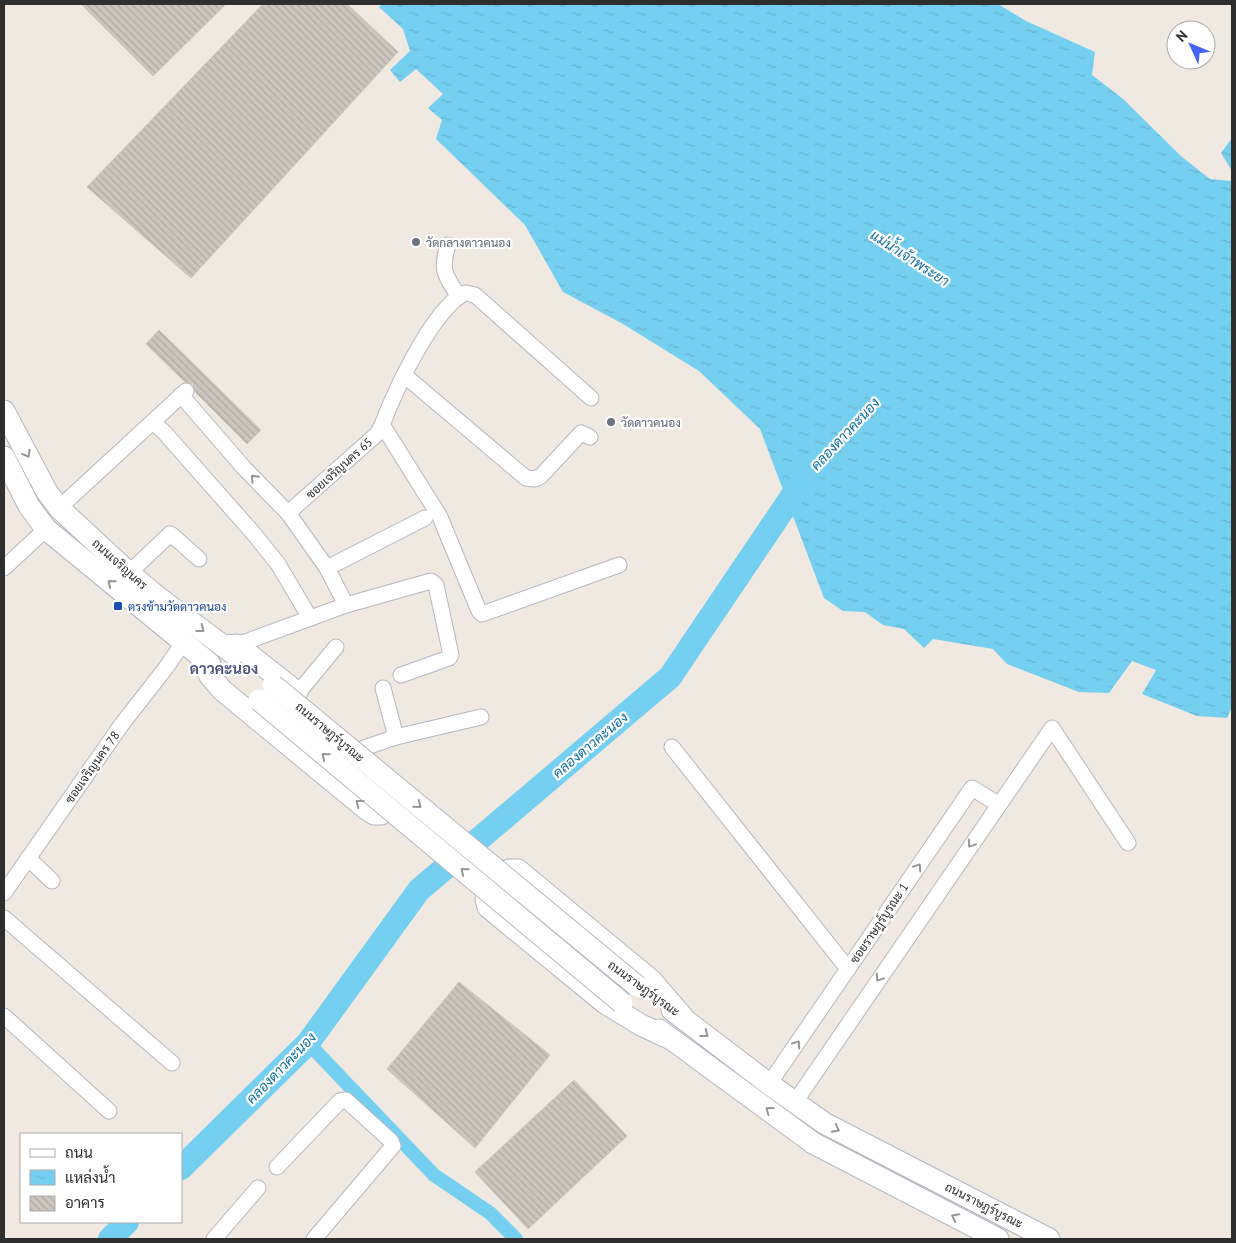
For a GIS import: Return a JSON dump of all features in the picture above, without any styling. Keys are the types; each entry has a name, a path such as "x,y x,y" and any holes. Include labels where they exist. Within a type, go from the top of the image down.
{"main road":[{"name":"ถนนเจริญนคร","path":"4,411 47,492 59,508 159,598 230,645 266,693"},
{"name":"ถนนเจริญนคร","path":"4,457 9,482 46,529 200,656 266,693"},
{"path":"200,656 210,676 222,690 365,808 374,814 381,814 403,786 400,778 298,693 230,645"},
{"name":"ถนนราษฎร์บูรณะ","path":"266,693 637,986 683,1017 769,1084 824,1123 1049,1239"},
{"name":"ถนนราษฎร์บูรณะ","path":"266,693 622,1003 813,1143 998,1239"},
{"path":"669,1038 640,1025 605,1003 488,907 486,899 509,870 518,870 651,980 683,1017"},
{"path":"912,1194 923,1174"}],"street":[{"path":"448,245 444,257 444,274 459,297 466,293 475,295 591,398"},
{"name":"ซอยเจริญนคร 65","path":"288,513 377,434 383,426 390,404 413,356 437,320 459,297"},
{"path":"404,375 526,478 539,477 581,433 590,437"},
{"path":"59,508 184,393 244,468 288,513 327,568 346,605"},
{"path":"152,422 164,432 254,534 278,564 310,618"},
{"path":"383,426 440,518 479,611 482,614 619,565"},
{"path":"327,568 425,518"},
{"path":"4,568 46,529"},
{"path":"129,573 170,534 199,558"},
{"path":"230,645 346,605 431,581 436,585 451,655 449,658 401,675"},
{"name":"ซอยเจริญนคร 78","path":"4,893 8,876 28,858 122,724 183,643"},
{"path":"298,693 336,647"},
{"path":"383,688 396,737"},
{"path":"364,748 396,737 481,717"},
{"path":"796,1102 998,804 1052,728 1128,843"},
{"path":"672,747 848,969"},
{"name":"ซอยราษฎร์บูรณะ 1","path":"769,1084 972,788 998,804"},
{"path":"28,858 52,881"},
{"path":"4,918 172,1064"},
{"path":"4,1016 109,1111"},
{"path":"277,1167 340,1101 346,1100 391,1141 393,1146 314,1239"},
{"path":"214,1239 258,1188"}],"water":[{"name":"แม่น้ำเจ้าพระยา","path":"382,4 998,4 1026,21 1095,52 1092,75 1122,98 1182,157 1210,179 1232,181 1232,707 1227,718 1197,716 1142,694 1156,670 1132,661 1109,693 1079,692 1007,664 993,649 933,639 924,648 904,629 883,625 865,612 843,611 824,598 760,429 699,371 623,324 563,292 525,225 436,139 442,120 428,108 443,94 416,69 400,82 390,70 410,51 403,29 379,7"},
{"path":"1232,138 1232,171 1221,153"}],"building":[{"path":"81,4 226,4 153,76"},
{"path":"263,4 347,4 398,52 191,278 87,187"},
{"path":"159,330 261,430 247,444 195,392 193,384 185,382 146,344"},
{"path":"459,982 550,1055 475,1148 387,1069"},
{"path":"574,1080 627,1136 528,1229 475,1172"}],"waterway":[{"name":"คลองดาวคะนอง","path":"182,1167 308,1043 419,890 670,677 807,474"},
{"path":"308,1043 434,1175 490,1213 516,1239"},
{"name":"คลองดาวคะนอง","path":"110,1239 126,1223"}],"place":[{"name":"วัดกลางดาวคนอง","path":"416,242"},
{"name":"วัดดาวคนอง","path":"611,422"},
{"name":"ตรงข้ามวัดดาวคนอง","path":"118,606"}],"district":[{"name":"ดาวคะนอง","path":"224,668"}]}
